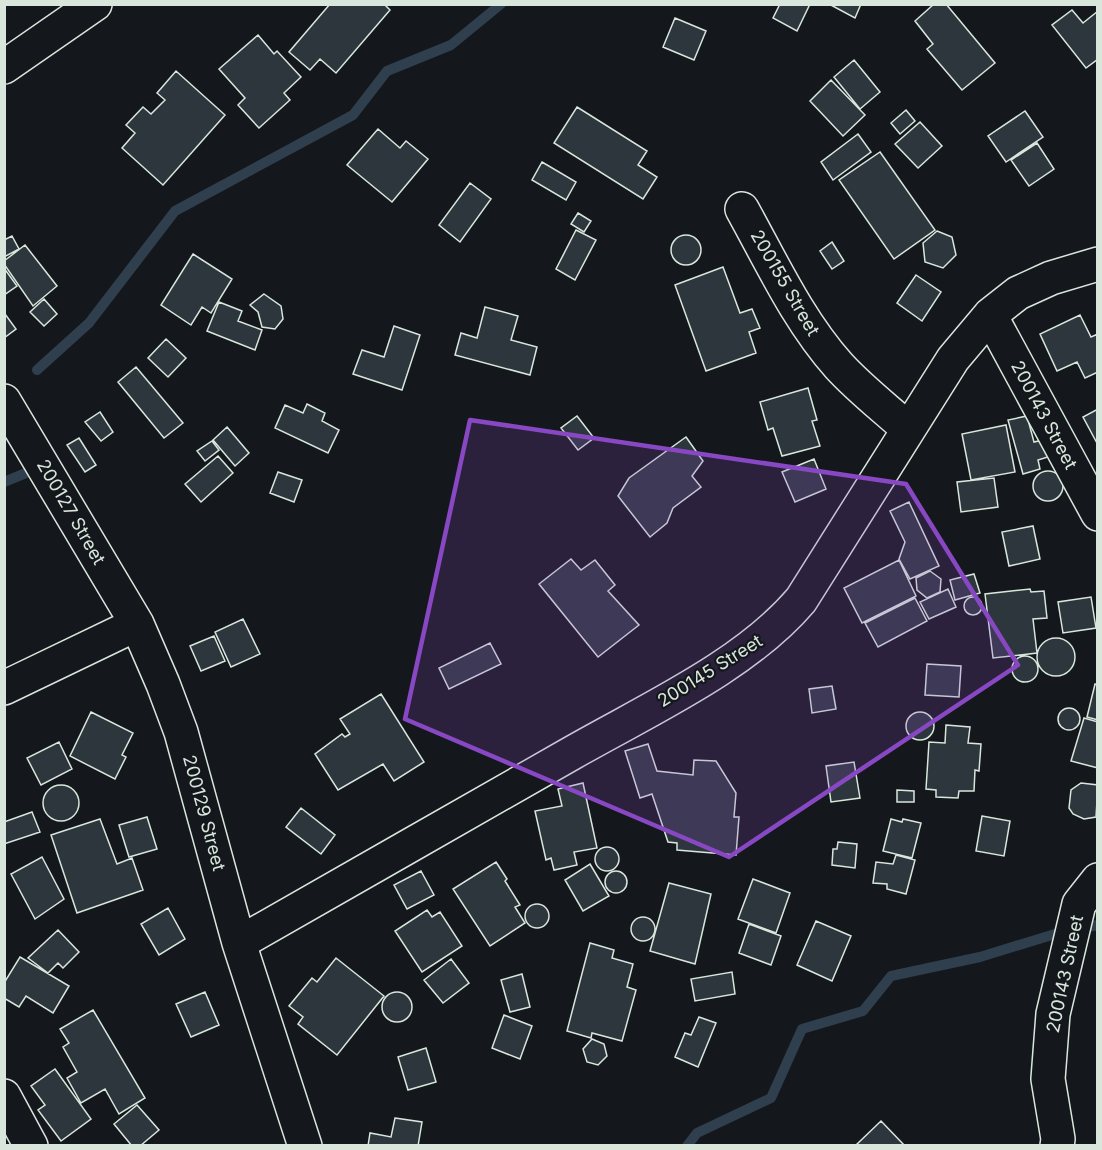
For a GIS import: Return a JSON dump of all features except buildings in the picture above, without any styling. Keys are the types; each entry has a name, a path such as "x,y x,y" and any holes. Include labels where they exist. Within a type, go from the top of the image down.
{"street":[{"path":"4,67 95,4"},
{"name":"200155 Street","path":"742,209 795,305 819,341 840,368 908,429"},
{"name":"200145 Street","path":"239,943 675,694 760,642 782,623 801,600 953,359 990,315 1018,293 1051,278 1098,264"},
{"name":"200143 Street","path":"990,315 1098,514"},
{"name":"200127 Street","path":"4,401 137,624"},
{"path":"4,688 137,624"},
{"name":"200129 Street","path":"137,624 182,732 239,943 305,1146"},
{"name":"200143 Street","path":"1057,1146 1058,1138 1048,1079 1053,1014 1079,904 1098,880"},
{"path":"4,1096 32,1146"}],"highlighted area":[{"path":"470,420 906,484 1018,665 729,857 405,719"}],"waterway":[{"path":"37,370 89,323 175,211 353,115 387,71 451,45 501,4"},
{"path":"4,482 26,473"},
{"path":"1083,928 1098,925"},
{"path":"687,1146 697,1133 771,1098 802,1029 863,1011 891,976 980,957 1068,930"}]}
